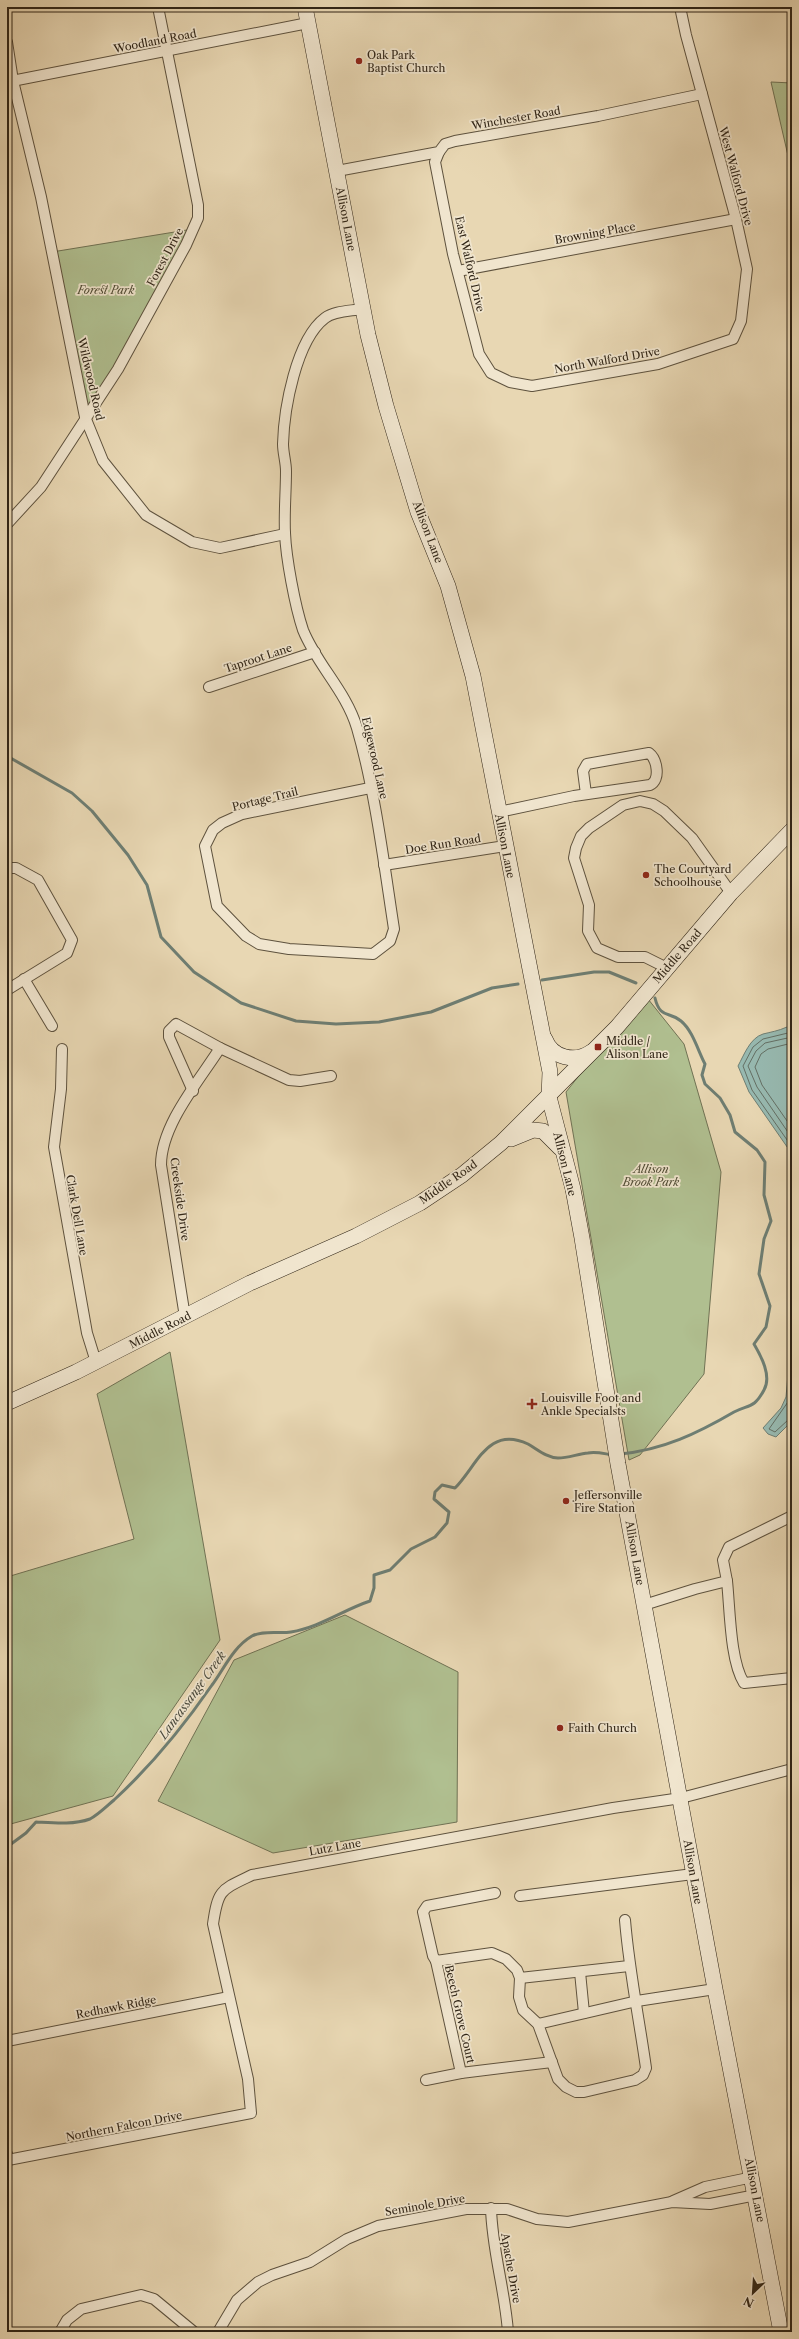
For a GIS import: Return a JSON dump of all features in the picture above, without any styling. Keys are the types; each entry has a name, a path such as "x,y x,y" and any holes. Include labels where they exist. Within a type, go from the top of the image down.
{"main road":[{"name":"Allison Lane","path":"305,7 337,171 361,309 386,406 418,512 448,586 458,617 473,676 540,1027 550,1072 549,1097 561,1151 573,1189 618,1464 681,1798 693,1874 753,2177 781,2332"},
{"name":"Middle Road","path":"7,1403 96,1362 250,1283 356,1236 420,1202 462,1175 501,1143 595,1050 731,893 792,830"},
{"path":"540,1027 547,1044 555,1053 568,1058 585,1056 595,1050"},
{"path":"501,1143 521,1133 533,1130 543,1131 561,1151"}],"street":[{"name":"Forest Drive","path":"7,524 41,487 85,417 118,369 186,245 198,218 198,205 158,7"},
{"name":"West Walford Drive","path":"680,7 736,219 747,269 747,282 741,321 733,339 721,345"},
{"name":"Woodland Road","path":"10,81 308,23"},
{"name":"Wildwood Road","path":"7,42 10,81 41,197 85,417 103,461 146,515 192,542 220,548 285,534"},
{"name":"Winchester Road","path":"337,171 439,152 445,144 455,141 598,116 702,94"},
{"name":"East Walford Drive","path":"439,152 435,162 458,271 479,354 491,373 497,376"},
{"name":"Browning Place","path":"458,271 736,219"},
{"path":"285,534 286,469 283,445 293,377 300,356 316,327 327,317 361,309"},
{"name":"North Walford Drive","path":"497,376 510,382 532,386 658,364 721,345"},
{"name":"Edgewood Lane","path":"285,534 296,605 304,630 315,652 350,707 357,729 370,788 394,929 390,941 381,949"},
{"name":"Taproot Lane","path":"209,687 315,652"},
{"path":"499,812 586,794 653,784 657,777 654,758 649,753 587,764 583,771 586,794"},
{"name":"Portage Trail","path":"370,788 242,814 222,823 213,830 204,846 217,906 246,936 259,944 289,950 348,954 373,954 381,949"},
{"path":"667,968 645,957 618,957 597,948 588,931 589,905 574,858 581,836 589,828 622,805 640,801 653,804 678,822 692,838 731,893"},
{"name":"Doe Run Road","path":"384,865 506,846"},
{"path":"7,868 16,868 38,880 72,940 67,953 7,990"},
{"path":"24,979 52,1026"},
{"path":"193,1091 169,1037 169,1031 172,1026 180,1024 220,1048 289,1080 300,1081 331,1076"},
{"name":"Creekside Drive","path":"185,1317 161,1154 168,1130 220,1048"},
{"name":"Clark Dell Lane","path":"62,1049 63,1071 54,1147 87,1333 96,1362"},
{"path":"792,1516 729,1547 723,1560 727,1582 735,1662 739,1676 744,1683 792,1678"},
{"path":"644,1606 695,1589 727,1582"},
{"name":"Lutz Lane","path":"251,2113 248,2079 213,1924 216,1905 224,1889 252,1875 613,1808 681,1798 792,1769"},
{"path":"520,1896 693,1874"},
{"name":"Beech Grove Court","path":"461,2072 436,1961 423,1912 427,1906 495,1893"},
{"path":"625,1920 629,1966 637,2001 646,2068 643,2075 635,2080 576,2092 566,2087 558,2079 538,2024 524,2010 519,1997 520,1978 629,1966"},
{"name":"Beech Grove Court","path":"436,1961 492,1953 506,1960 516,1970 520,1978"},
{"path":"580,1972 584,2013"},
{"path":"538,2024 637,2001 715,1990"},
{"name":"Redhawk Ridge","path":"7,2041 229,1997"},
{"name":"Beech Grove Court","path":"426,2080 461,2072 552,2062"},
{"name":"Northern Falcon Drive","path":"7,2154 8,2160 251,2113"},
{"name":"Seminole Drive","path":"218,2332 237,2300 258,2282 272,2275 320,2257 362,2231 378,2226 466,2209 491,2208 507,2209 537,2219 568,2222 672,2202 705,2187 753,2177"},
{"name":"Seminole Drive","path":"672,2202 710,2204 756,2195"},
{"name":"Apache Drive","path":"491,2208 492,2236 506,2312 508,2332"},
{"path":"60,2332 67,2320 81,2309 141,2295 154,2299 194,2332"}],"green space":[{"path":"771,82 792,83 792,173"},
{"name":"Forest Park","path":"193,229 85,417 52,252"},
{"name":"Allison Brook Park","path":"644,994 684,1044 721,1172 704,1374 640,1455 629,1460 566,1092"},
{"path":"170,1352 220,1640 113,1796 7,1825 7,1577 134,1539 97,1394"},
{"path":"345,1615 458,1672 457,1822 273,1853 158,1801 234,1660"}],"water":[{"path":"787,1027 792,1029 792,1154 749,1092 738,1066 754,1039 763,1034"},
{"path":"792,1329 792,1421 776,1437 768,1434 763,1428 781,1408 786,1397"}],"waterway":[{"name":"Lancassange Creek","path":"7,756 72,793 92,811 128,855 147,885 161,937 194,972 241,1003 296,1021 336,1024 379,1022 431,1012 492,988 518,984"},
{"name":"Lancassange Creek","path":"542,980 594,972 609,972 636,983"},
{"name":"Lancassange Creek","path":"620,1454 651,1449 680,1439 751,1405 757,1400 764,1390 767,1379 765,1366 754,1344 766,1327 770,1306 759,1274 764,1239 771,1221 764,1195 765,1162 757,1150 735,1132 730,1115 720,1098 705,1084 702,1075 705,1064 689,1030 677,1018 662,1012 659,1009 655,998"},
{"name":"Lancassange Creek","path":"7,1847 26,1833 36,1822 63,1823 84,1821 96,1815 114,1800 141,1774 166,1746 201,1701 234,1652 252,1636 261,1633 302,1630 370,1601 374,1588 374,1575 390,1570 411,1549 435,1537 447,1523 449,1512 434,1499 435,1492 442,1485 455,1488 477,1459 493,1444 503,1440 514,1440 528,1444 554,1458 591,1452 613,1455"}],"place":[{"name":"Oak Park Baptist Church","path":"359,61"},
{"name":"The Courtyard Schoolhouse","path":"646,875"},
{"name":"Middle / Alison Lane","path":"598,1047"},
{"name":"Louisville Foot and Ankle Specialsts","path":"532,1404"},
{"name":"Jeffersonville Fire Station","path":"566,1501"},
{"name":"Faith Church","path":"560,1728"}]}
